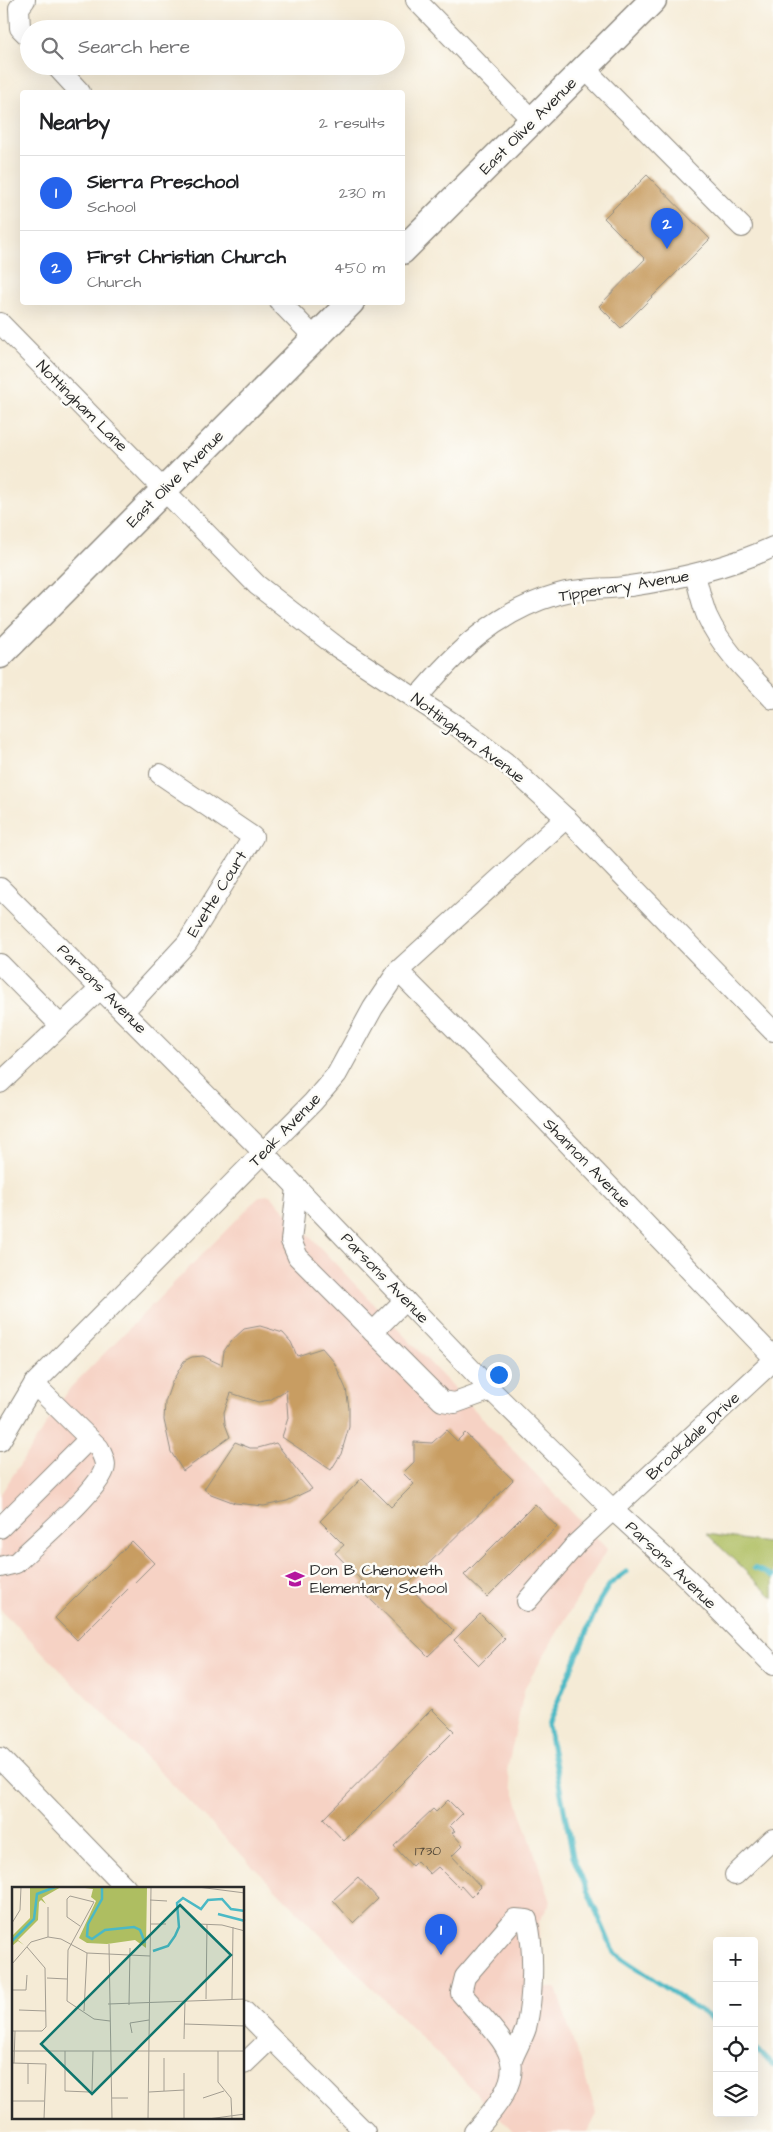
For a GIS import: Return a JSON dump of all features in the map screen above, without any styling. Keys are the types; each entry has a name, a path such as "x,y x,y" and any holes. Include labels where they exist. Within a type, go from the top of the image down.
{"main road":[{"name":"East Olive Avenue","path":"405,248 653,0"},
{"name":"East Olive Avenue","path":"0,655 348,305"}],"street":[{"path":"20,20 20,8 25,0"},
{"path":"416,0 533,121"},
{"path":"585,69 742,227"},
{"path":"64,75 78,90"},
{"path":"283,305 314,338"},
{"name":"Nottingham Lane","path":"0,323 164,490"},
{"name":"Nottingham Avenue","path":"164,490 257,585 296,617 505,762 566,818 773,1031"},
{"name":"Tipperary Avenue","path":"416,699 457,653 479,634 523,608 559,594 628,586 695,575 755,555 773,546"},
{"path":"695,575 707,616 718,635 730,652 773,699"},
{"name":"Evette Court","path":"124,1011 188,942 253,837 160,774"},
{"name":"Teak Avenue","path":"2,1434 34,1384 264,1153 337,1074 374,1008 398,971 566,818"},
{"name":"Parsons Avenue","path":"0,888 264,1153 491,1390 686,1577 773,1665"},
{"path":"0,964 61,1026"},
{"name":"Shannon Avenue","path":"398,971 537,1111 773,1357"},
{"path":"0,1083 101,988"},
{"path":"297,1187 291,1240 298,1257 442,1402 455,1402 491,1390"},
{"path":"373,1332 405,1300"},
{"name":"Brookdale Drive","path":"527,1601 577,1543 773,1361"},
{"path":"0,1567 16,1563 96,1485 105,1469 104,1459 99,1448 34,1384"},
{"path":"0,1528 89,1439"},
{"path":"1,1762 125,1887"},
{"path":"735,1875 773,1839"},
{"path":"474,2132 490,2115 508,2088 512,2060 511,2054 502,2039 461,1993 464,1977 515,1918 527,1920 531,1936 530,1975 525,2029 512,2060"},
{"path":"245,2012 365,2132"},
{"path":"245,2063 270,2038"}],"shaded area":[{"name":"Don B Chenoweth Elementary School","path":"270,1195 607,1549 525,1687 507,1771 551,1902 539,1921 543,1988 556,1988 597,2114 588,2132 514,2132 0,1609 0,1495 70,1388 260,1196"}],"green space":[{"path":"707,1534 767,1543 773,1541 773,1598"}],"building":[{"path":"647,175 710,239 621,328 599,306 645,259 604,218"},
{"path":"260,1326 283,1333 291,1342 297,1356 322,1348 334,1362 346,1389 349,1408 349,1427 341,1454 331,1470 282,1437 288,1418 286,1390 270,1400 258,1402 231,1393 224,1412 225,1424 230,1437 183,1471 171,1452 164,1420 165,1402 172,1382 184,1361 192,1357 203,1356 222,1365 224,1351 231,1341 244,1329"},
{"path":"446,1430 457,1441 465,1433 513,1480 407,1585 454,1631 428,1656 359,1588 364,1583 335,1553 344,1545 320,1521 362,1478 391,1507 414,1484 403,1473 414,1462 414,1442 432,1443"},
{"path":"235,1442 250,1448 258,1448 276,1443 312,1489 287,1501 264,1506 235,1503 211,1494 204,1489"},
{"path":"535,1504 557,1527 487,1597 464,1575"},
{"path":"132,1541 154,1563 77,1640 55,1618"},
{"path":"480,1614 505,1639 479,1665 454,1640"},
{"path":"432,1709 454,1731 344,1841 323,1819"},
{"path":"448,1800 462,1814 450,1826 455,1831 452,1833 463,1845 452,1856 481,1887 471,1897 438,1867 430,1874 417,1861 412,1866 394,1846 433,1809 436,1812"},
{"path":"358,1877 378,1899 353,1923 333,1900"}],"waterway":[{"path":"754,1568 773,1576"},
{"path":"626,1572 610,1584 600,1600 548,1725 573,1857 614,1953 713,2019"},
{"path":"758,2051 773,2065"}],"place":[{"name":"First Christian Church","path":"667,249"},
{"name":"Don B Chenoweth Elementary School","path":"295,1579"},
{"name":"Sierra Preschool","path":"441,1955"}]}
